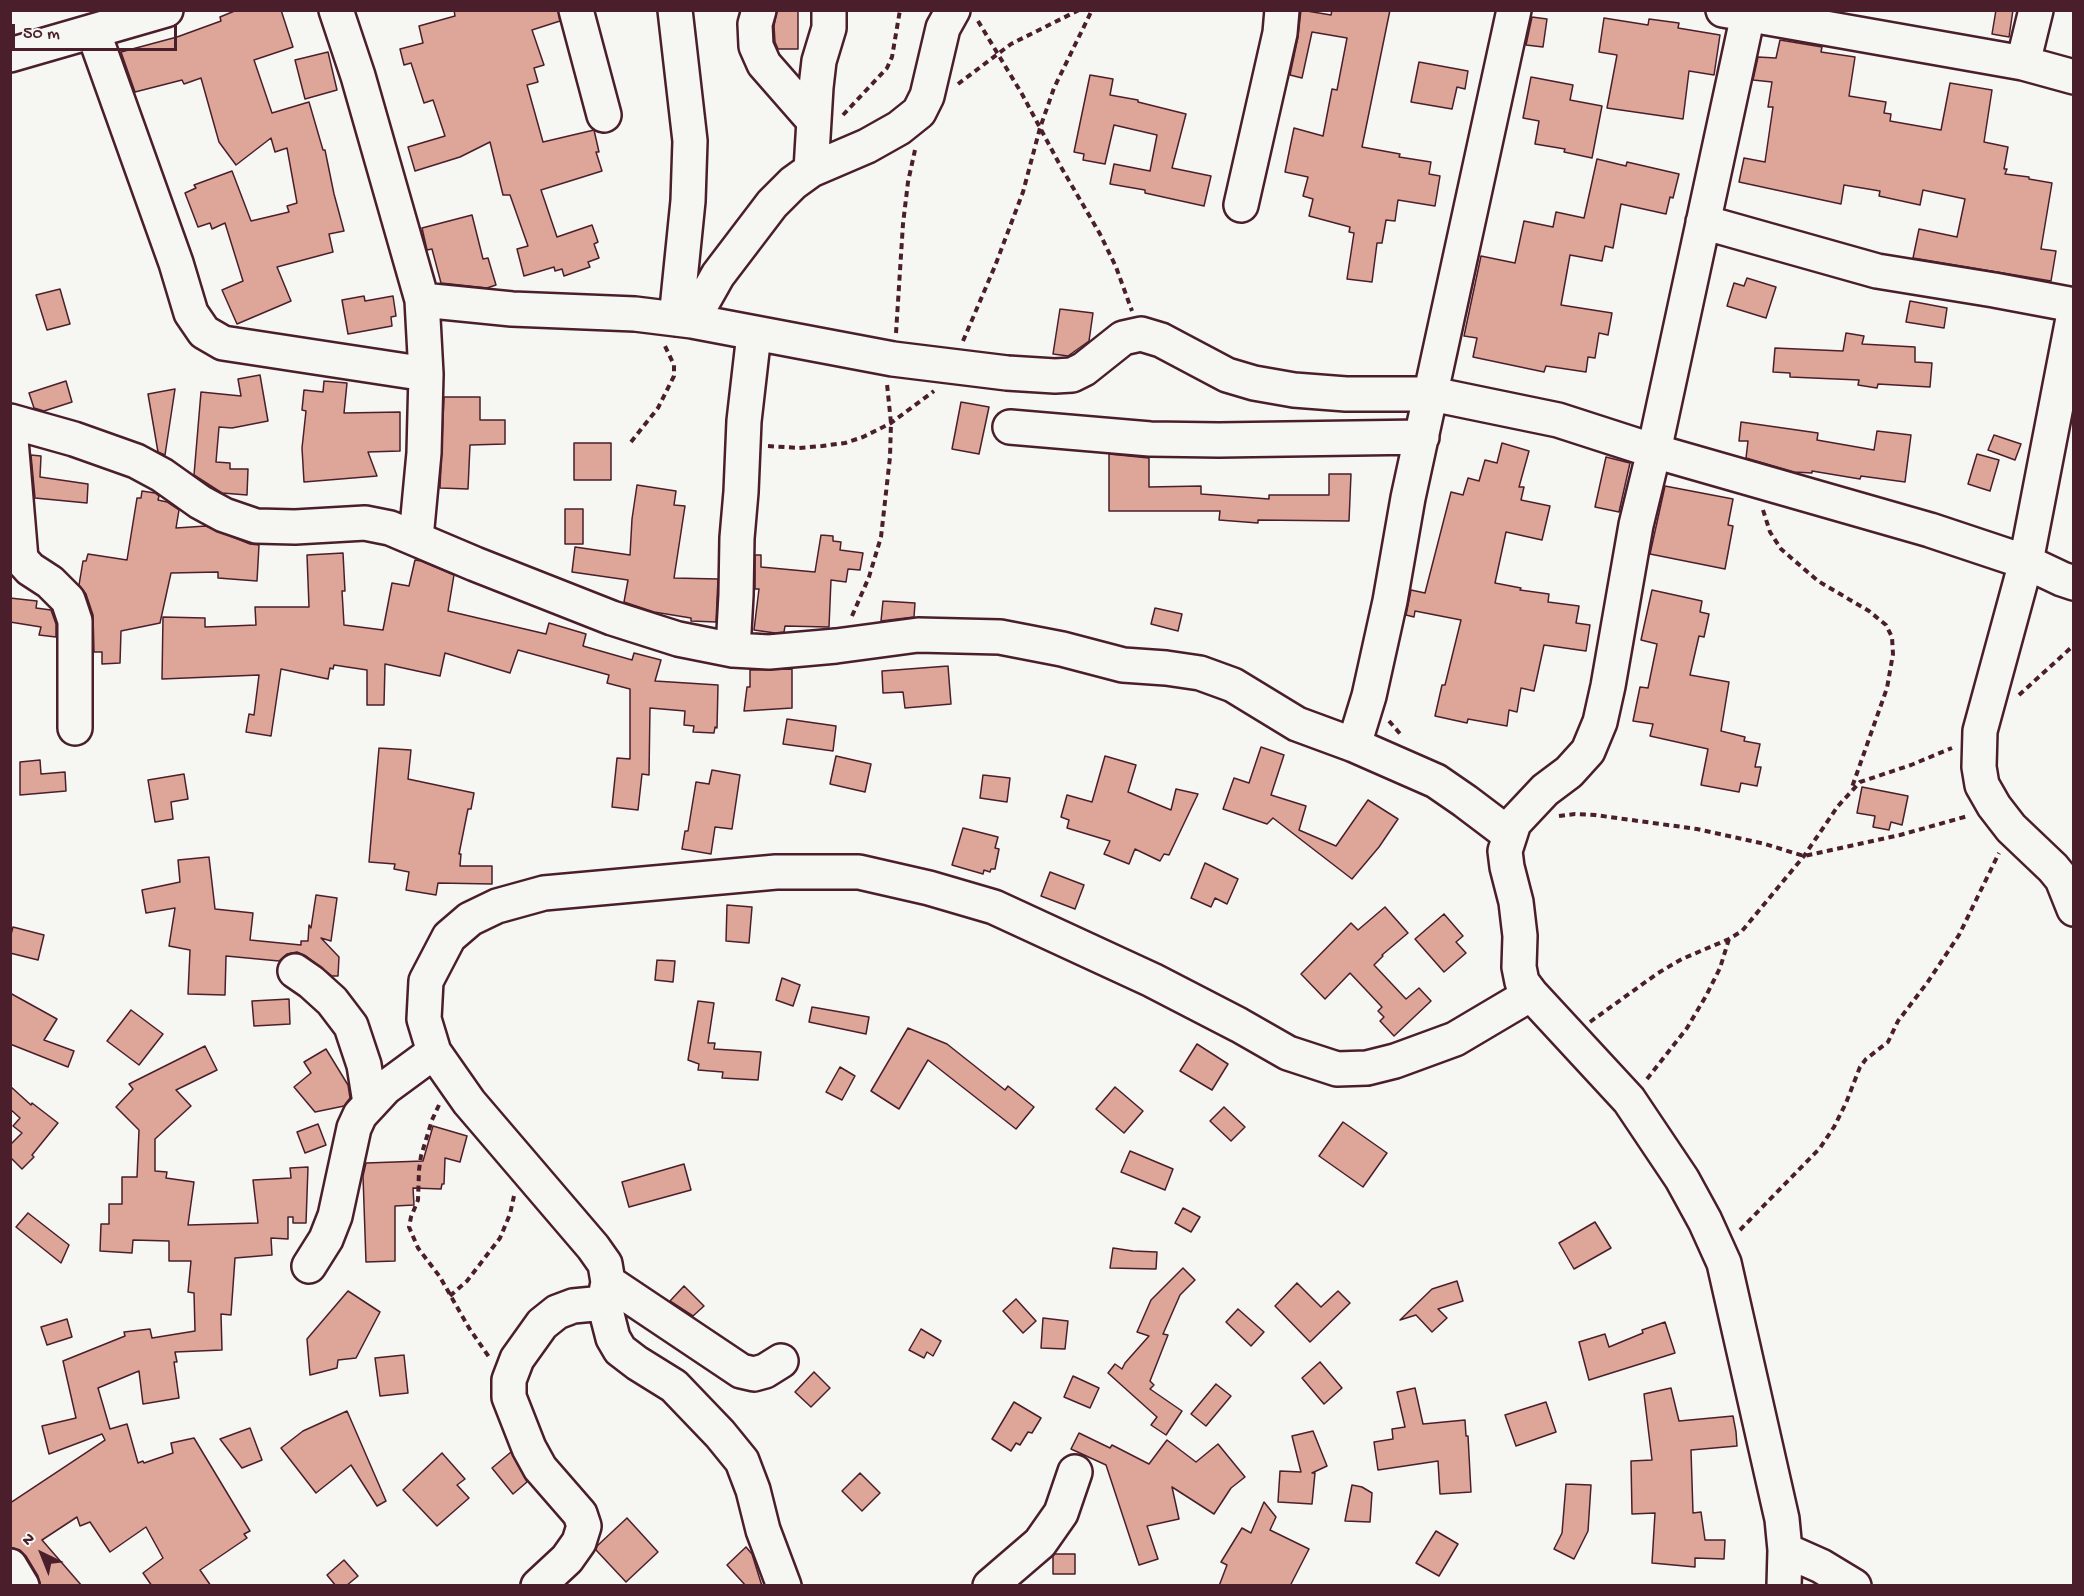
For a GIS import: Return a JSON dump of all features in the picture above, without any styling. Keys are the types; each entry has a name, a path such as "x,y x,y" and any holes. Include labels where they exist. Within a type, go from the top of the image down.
{"street":[{"path":"10,55 166,10"},
{"path":"336,10 358,76 422,300 426,374 424,453 416,538"},
{"path":"576,10 604,115"},
{"path":"673,319 688,201 690,141 675,10"},
{"path":"759,10 755,24 756,46 764,64 828,118"},
{"path":"811,170 828,118 819,61 829,28 829,10"},
{"path":"1241,205 1280,33 1282,10"},
{"path":"1354,745 1369,696 1390,601 1408,498 1514,10"},
{"path":"2023,63 2036,10"},
{"path":"1784,1586 1785,1550 1782,1519 1724,1263 1683,1179 1629,1100 1522,982 1519,967 1520,936 1516,902 1505,851 1517,823 1545,790 1569,772 1588,751 1600,722 1636,525 1703,222 1740,12 2023,63 2073,76"},
{"path":"673,319 718,275 772,204 793,183 811,170 867,146 904,124 919,112 927,96 943,28 965,15"},
{"path":"93,31 176,263 191,313 204,332 223,343 426,374"},
{"path":"1703,222 1877,271 2073,305"},
{"path":"422,300 512,309 635,314 952,367 1055,376 1072,375 1084,369 1123,338 1141,334 1161,340 1227,375 1254,383 1294,390 1346,394 1432,394 1558,420 1654,451 1909,524 2026,562 2073,583"},
{"path":"2073,313 2026,562 1980,731 1979,767 1982,785 2002,817 2062,879 2073,909"},
{"path":"733,650 744,421 754,334"},
{"path":"10,421 74,439 136,461 162,475 200,502 255,526 365,524 390,528 612,618 678,639 733,650 769,651 836,646 918,635 1000,637 1062,649 1123,665 1200,673 1233,685 1297,724 1354,745 1436,782 1465,801 1517,823"},
{"path":"1010,427 1150,439 1422,436"},
{"path":"10,428 21,559 68,600 75,621 75,728"},
{"path":"784,1586 762,1530 753,1490 742,1461 720,1434 674,1386 620,1350 613,1338 606,1292 605,1264 469,1102 443,1064 424,1019 426,981 449,938 470,919 497,906 544,894 776,872 859,872 930,888 994,907 1152,980 1288,1053 1337,1069 1367,1068 1455,1039 1531,994"},
{"path":"295,971 332,1001 351,1026 364,1065 370,1103"},
{"path":"309,1266 326,1239 335,1216 354,1128 360,1115 385,1088 443,1064"},
{"path":"606,1292 741,1371 754,1374 781,1362"},
{"path":"538,1586 573,1550 579,1542 584,1526 580,1514 540,1468 529,1448 509,1397 509,1380 517,1359 542,1324 557,1312 606,1292"},
{"path":"990,1586 1040,1543 1061,1513 1075,1472"},
{"path":"1785,1550 1821,1566 1854,1586"},
{"path":"10,1566 22,1586"}],"path":[{"path":"828,118 887,68 892,57 900,10"},
{"path":"957,85 996,53 1025,35 1056,23 1079,10"},
{"path":"743,444 799,448 845,443 891,423 930,396 940,386 952,367 995,266 1023,192 1040,128 1054,88 1092,10"},
{"path":"965,15 996,53 1100,234 1116,267 1141,334"},
{"path":"836,646 857,608 881,537 889,469 891,423 886,374 893,358 903,224 908,182 916,146"},
{"path":"631,442 658,408 674,376 673,319"},
{"path":"1763,482 1763,510 1770,532 1781,549 1818,581 1869,611 1886,625 1892,637 1893,654 1887,688 1851,790"},
{"path":"2012,702 2073,645"},
{"path":"1570,1036 1658,973 1742,931 1804,856 1838,806 1860,782 1949,750 1980,731"},
{"path":"1517,823 1575,814 1595,815 1697,829 1765,844 1804,856 1952,822 2002,817 1959,935 1898,1020 1887,1042 1860,1067 1846,1102 1820,1148 1744,1224 1735,1236 1724,1263"},
{"path":"1629,1100 1687,1028 1720,968 1729,939"},
{"path":"443,1064 418,1170 418,1200 409,1227 418,1248 440,1276 450,1296 493,1363 509,1380"},
{"path":"450,1296 467,1281 500,1238 510,1214 520,1163"}],"building":[{"path":"237,10 281,10 293,47 254,60 272,113 309,102 323,150 325,150 344,231 329,234 333,252 277,267 291,301 237,324 222,290 243,281 225,223 212,229 210,223 198,227 185,193 196,188 194,185 232,171 251,221 289,212 287,206 297,203 287,148 275,152 271,138 236,165 219,142 201,78 184,84 182,80 135,92 121,52 177,37 221,21 220,17"},
{"path":"454,10 558,10 560,21 532,30 544,65 534,68 538,82 527,85 543,142 594,130 599,152 596,152 602,171 541,190 557,237 592,225 598,242 594,244 599,258 588,262 590,267 564,276 562,269 555,271 554,267 524,276 517,249 528,246 510,195 503,195 490,142 460,157 415,171 408,147 445,136 433,100 424,103 411,63 404,65 400,49 423,43 419,26 455,16"},
{"path":"777,10 798,10 798,49 778,49 774,26"},
{"path":"1301,10 1331,15 1332,10 1390,10 1362,147 1400,154 1399,157 1431,162 1429,174 1440,176 1435,206 1398,200 1395,221 1386,220 1382,243 1377,243 1372,282 1347,279 1354,233 1349,232 1350,227 1309,216 1313,199 1303,196 1308,177 1285,172 1294,128 1323,136 1332,89 1337,90 1347,38 1312,32 1302,78 1290,75"},
{"path":"1996,10 2013,10 2009,37 1992,34"},
{"path":"1532,17 1547,19 1543,47 1526,45"},
{"path":"1604,18 1648,25 1649,19 1679,23 1678,28 1720,35 1714,75 1689,71 1683,119 1607,108 1617,55 1599,52"},
{"path":"1780,40 1822,47 1821,52 1855,57 1849,96 1886,102 1884,113 1891,114 1890,121 1941,130 1950,83 1992,90 1984,142 2008,147 2005,174 2052,183 2041,249 2056,251 2051,281 1913,258 1919,229 1957,237 1965,199 1923,190 1920,205 1879,196 1880,191 1844,185 1841,204 1739,182 1744,158 1765,162 1773,107 1768,107 1772,82 1753,80 1758,57 1776,58"},
{"path":"328,52 337,90 305,99 295,60"},
{"path":"1419,62 1468,71 1465,89 1457,87 1452,109 1411,102"},
{"path":"1090,75 1113,79 1110,95 1138,100 1138,102 1186,114 1172,168 1211,176 1204,206 1145,193 1145,190 1110,184 1114,164 1150,171 1157,135 1114,125 1105,164 1083,160 1084,154 1074,152"},
{"path":"1531,77 1573,85 1570,100 1602,106 1592,158 1564,152 1565,149 1535,144 1539,121 1523,118"},
{"path":"1597,159 1626,166 1627,162 1679,174 1666,214 1621,204 1613,248 1605,246 1602,261 1570,255 1561,305 1612,313 1608,335 1599,333 1595,358 1588,357 1586,372 1546,366 1544,372 1473,357 1477,338 1464,336 1481,256 1515,263 1524,221 1553,227 1556,212 1584,218"},
{"path":"472,215 483,259 488,258 496,285 487,288 441,283 432,249 427,250 422,228"},
{"path":"1747,278 1776,287 1766,318 1727,306 1734,283 1744,286"},
{"path":"60,289 70,324 47,330 36,295"},
{"path":"364,296 365,301 393,296 396,316 391,317 392,326 348,334 342,300"},
{"path":"1910,301 1947,308 1944,328 1906,322"},
{"path":"1060,309 1093,313 1089,341 1068,356 1053,354"},
{"path":"1846,333 1864,336 1862,344 1915,347 1915,362 1932,363 1930,387 1878,384 1877,388 1858,385 1859,380 1790,377 1790,373 1773,372 1775,348 1843,351"},
{"path":"260,375 268,421 232,428 219,427 216,462 230,463 230,469 248,469 247,495 222,493 194,475 201,392 241,396 238,379"},
{"path":"66,381 72,402 44,411 34,408 29,393"},
{"path":"324,381 347,383 344,413 400,412 400,451 368,452 377,476 304,482 302,448 306,411 302,410 304,390 323,392"},
{"path":"175,389 165,455 158,452 148,394"},
{"path":"444,397 480,397 480,420 505,420 505,444 470,445 468,489 440,488"},
{"path":"961,402 989,407 979,454 952,449"},
{"path":"1741,422 1818,433 1817,440 1874,450 1877,431 1911,435 1905,482 1861,476 1860,479 1812,471 1812,473 1794,472 1746,458 1748,441 1739,441"},
{"path":"1994,435 2021,444 2015,460 1988,450"},
{"path":"574,443 611,443 611,480 574,480"},
{"path":"1502,443 1529,451 1519,487 1524,487 1521,500 1550,506 1542,540 1506,532 1495,583 1521,588 1520,590 1549,594 1548,602 1579,606 1576,623 1590,625 1586,651 1544,645 1534,691 1521,688 1517,712 1509,710 1507,726 1468,719 1467,723 1435,716 1461,620 1415,611 1414,617 1406,615 1411,590 1425,593 1451,492 1463,495 1468,478 1479,481 1485,460 1497,463"},
{"path":"1109,454 1149,458 1149,487 1201,486 1201,494 1269,499 1269,495 1329,495 1329,474 1351,474 1349,521 1258,520 1258,523 1219,520 1220,511 1109,511"},
{"path":"1977,454 1999,460 1990,491 1968,484"},
{"path":"31,455 41,456 40,477 88,484 87,503 35,498"},
{"path":"1606,457 1630,463 1619,512 1595,507"},
{"path":"637,485 676,491 674,505 685,506 674,578 718,579 716,622 691,621 691,618 654,612 624,602 628,580 572,572 575,547 630,555"},
{"path":"1665,486 1733,499 1728,525 1733,526 1725,569 1650,554"},
{"path":"142,491 155,493 159,496 158,500 167,502 179,510 176,528 206,526 250,544 259,545 257,581 218,578 218,572 171,573 160,623 121,631 120,663 102,664 102,652 94,652 93,615 86,594 79,585 83,561 86,561 88,554 127,560 137,498 141,498"},
{"path":"565,509 583,509 583,544 565,544"},
{"path":"821,535 833,536 833,541 841,542 840,550 863,553 860,570 848,569 846,582 831,580 829,627 785,626 784,632 775,633 754,630 759,589 755,589 755,555 761,555 761,567 815,572"},
{"path":"343,553 344,625 383,630 392,583 409,586 415,560 421,561 454,575 448,611 546,634 549,623 586,634 583,646 632,660 634,653 661,660 655,681 718,685 717,728 715,727 714,733 693,732 694,726 684,725 685,711 650,708 649,775 642,774 638,810 612,807 617,758 630,759 630,689 607,683 609,675 518,650 510,673 445,653 440,676 385,664 384,705 367,705 367,670 334,665 333,669 330,668 328,679 281,669 271,736 246,732 249,714 254,715 259,675 162,679 163,617 205,618 205,627 256,625 255,607 309,607 307,555"},
{"path":"1652,590 1702,601 1700,612 1709,614 1704,637 1699,636 1690,675 1729,682 1721,731 1745,737 1744,741 1760,744 1755,767 1761,767 1757,786 1741,783 1739,792 1701,785 1708,749 1650,736 1653,724 1633,721 1640,687 1648,688 1657,644 1641,640"},
{"path":"10,598 37,601 36,608 51,610 56,624 56,637 39,635 41,627 10,622"},
{"path":"883,601 915,603 914,617 881,621"},
{"path":"1155,608 1182,614 1178,631 1151,624"},
{"path":"948,666 951,704 905,708 903,692 883,693 882,671"},
{"path":"792,669 792,708 744,711 747,687 750,687 750,670"},
{"path":"787,719 836,726 833,751 783,744"},
{"path":"1261,747 1284,755 1271,795 1306,806 1299,830 1336,846 1368,800 1398,819 1379,847 1352,879 1273,818 1267,824 1223,809 1234,778 1249,783"},
{"path":"379,748 411,750 408,779 474,793 471,809 468,809 459,854 461,854 460,866 492,866 492,884 438,883 436,895 406,890 409,872 394,869 395,864 369,862"},
{"path":"836,756 871,764 865,792 830,784"},
{"path":"1105,756 1136,765 1128,792 1171,810 1176,789 1198,794 1169,855 1164,854 1160,861 1135,849 1129,864 1104,854 1110,841 1067,828 1069,820 1061,817 1067,795 1092,802"},
{"path":"40,760 41,774 65,772 66,791 20,795 20,762"},
{"path":"712,770 740,775 732,829 715,827 711,854 682,849 685,831 688,831 696,782 709,784"},
{"path":"184,774 188,799 171,802 173,819 155,822 148,780"},
{"path":"983,775 1010,778 1007,802 980,798"},
{"path":"1862,787 1908,796 1902,825 1891,822 1889,830 1873,827 1875,816 1857,813"},
{"path":"963,828 998,837 995,848 999,849 995,869 991,869 990,872 984,870 983,874 952,865"},
{"path":"209,857 215,909 253,913 250,940 301,945 301,941 308,941 316,895 337,898 331,941 321,938 339,957 338,976 332,976 297,952 287,954 279,961 226,956 225,995 188,994 190,950 169,946 175,908 146,913 142,890 180,882 178,860"},
{"path":"1205,863 1238,879 1227,904 1215,898 1211,907 1191,898"},
{"path":"1050,872 1084,885 1075,909 1041,896"},
{"path":"727,905 752,907 749,943 726,941"},
{"path":"1385,907 1408,933 1374,965 1406,999 1419,988 1431,1001 1394,1036 1380,1021 1384,1017 1378,1011 1382,1007 1350,973 1325,999 1301,974 1351,923 1358,930"},
{"path":"1444,914 1463,936 1456,942 1466,953 1444,972 1415,939"},
{"path":"13,927 44,935 38,960 10,953"},
{"path":"657,960 675,961 673,982 655,980"},
{"path":"782,978 800,985 793,1006 776,1000"},
{"path":"10,993 57,1019 44,1040 74,1051 68,1067 10,1044"},
{"path":"289,999 290,1024 254,1026 252,1001"},
{"path":"698,1001 714,1003 708,1043 715,1043 714,1049 761,1052 758,1080 722,1078 723,1072 698,1070 699,1064 688,1060"},
{"path":"812,1007 869,1017 866,1034 809,1022"},
{"path":"131,1010 163,1034 139,1065 107,1041"},
{"path":"908,1028 947,1044 1005,1090 1008,1086 1034,1107 1016,1129 928,1060 899,1109 871,1091"},
{"path":"1197,1044 1228,1064 1212,1090 1180,1071"},
{"path":"205,1046 217,1070 176,1090 191,1106 155,1139 155,1171 167,1172 166,1178 194,1182 188,1225 258,1223 253,1180 291,1178 290,1168 308,1167 306,1223 293,1223 293,1217 288,1217 288,1239 271,1238 272,1255 235,1258 231,1315 221,1314 222,1350 175,1352 177,1362 174,1362 179,1398 143,1404 139,1371 98,1388 110,1429 127,1424 138,1463 173,1453 171,1443 194,1438 250,1531 244,1534 247,1538 200,1570 211,1586 152,1586 143,1573 163,1558 146,1527 110,1552 90,1522 80,1526 77,1517 42,1540 82,1586 41,1586 26,1556 20,1550 10,1547 10,1503 105,1440 102,1434 49,1454 42,1426 76,1418 63,1361 125,1336 124,1332 150,1329 152,1338 195,1331 194,1293 188,1292 191,1261 169,1261 169,1241 133,1240 132,1253 100,1251 101,1224 109,1224 109,1204 122,1204 122,1177 137,1177 139,1130 116,1107 133,1089 129,1084"},
{"path":"326,1049 348,1085 350,1098 344,1106 315,1112 294,1087 311,1073 304,1062"},
{"path":"840,1067 855,1076 842,1100 826,1092"},
{"path":"10,1086 31,1105 32,1103 58,1123 32,1155 34,1157 22,1169 10,1157 10,1145 22,1133 13,1126 20,1118 10,1109"},
{"path":"1115,1087 1143,1111 1124,1133 1096,1109"},
{"path":"1224,1107 1245,1127 1231,1141 1210,1121"},
{"path":"1343,1122 1387,1153 1363,1187 1319,1156"},
{"path":"318,1124 326,1145 305,1153 297,1132"},
{"path":"433,1126 467,1136 460,1162 445,1158 444,1184 441,1189 413,1188 414,1205 395,1206 395,1261 366,1262 363,1176 366,1163 423,1161"},
{"path":"1130,1151 1173,1169 1165,1190 1121,1172"},
{"path":"684,1164 691,1190 629,1207 622,1182"},
{"path":"1183,1208 1200,1217 1191,1232 1175,1223"},
{"path":"28,1213 69,1245 61,1263 16,1227"},
{"path":"1595,1222 1611,1248 1574,1269 1559,1243"},
{"path":"1113,1248 1157,1252 1156,1269 1110,1268"},
{"path":"1183,1268 1195,1280 1180,1295 1163,1334 1168,1335 1150,1381 1154,1385 1150,1389 1182,1411 1166,1435 1151,1425 1157,1417 1108,1373 1115,1364 1122,1369 1149,1336 1137,1332 1151,1300"},
{"path":"1457,1281 1463,1301 1438,1309 1447,1318 1432,1332 1416,1315 1400,1320 1432,1289"},
{"path":"1297,1283 1321,1307 1338,1291 1350,1303 1310,1342 1275,1306"},
{"path":"684,1286 704,1306 693,1316 670,1301"},
{"path":"348,1291 380,1312 356,1358 338,1360 337,1368 310,1375 307,1339"},
{"path":"1016,1299 1036,1321 1023,1333 1003,1311"},
{"path":"1238,1309 1264,1332 1251,1346 1226,1322"},
{"path":"1043,1318 1068,1321 1065,1349 1041,1348"},
{"path":"67,1319 72,1337 47,1345 41,1327"},
{"path":"1665,1322 1675,1353 1589,1380 1579,1342 1605,1334 1609,1347 1643,1333 1642,1330"},
{"path":"921,1329 941,1341 933,1356 927,1352 924,1358 909,1350"},
{"path":"404,1355 408,1393 380,1396 375,1358"},
{"path":"1320,1362 1342,1388 1324,1404 1302,1378"},
{"path":"814,1372 830,1388 811,1407 795,1392"},
{"path":"1073,1376 1099,1388 1090,1408 1064,1397"},
{"path":"1216,1384 1231,1396 1206,1426 1191,1414"},
{"path":"1415,1388 1423,1424 1465,1420 1471,1492 1440,1494 1438,1461 1378,1470 1374,1442 1393,1439 1392,1429 1405,1427 1397,1392"},
{"path":"1671,1388 1679,1421 1733,1416 1736,1432 1737,1446 1691,1450 1693,1513 1701,1512 1705,1540 1725,1540 1724,1559 1695,1558 1695,1567 1652,1563 1655,1513 1632,1514 1631,1461 1652,1460 1644,1394"},
{"path":"1014,1402 1041,1418 1032,1433 1028,1432 1020,1445 1016,1443 1011,1451 992,1439"},
{"path":"1546,1402 1556,1432 1516,1446 1505,1415"},
{"path":"347,1411 386,1501 377,1506 351,1465 316,1493 281,1448 303,1431"},
{"path":"250,1428 262,1460 242,1468 220,1439"},
{"path":"1313,1431 1327,1466 1312,1473 1315,1473 1312,1504 1278,1502 1280,1471 1301,1472 1292,1436"},
{"path":"1079,1433 1110,1448 1112,1445 1149,1464 1167,1440 1196,1462 1218,1444 1245,1477 1231,1488 1214,1514 1172,1487 1179,1519 1147,1526 1158,1559 1139,1565 1106,1465 1071,1449"},
{"path":"511,1452 527,1482 513,1494 492,1468"},
{"path":"442,1453 465,1479 457,1485 469,1498 437,1526 403,1490"},
{"path":"860,1473 880,1493 862,1511 842,1491"},
{"path":"1566,1484 1591,1485 1588,1531 1574,1559 1554,1549 1562,1533"},
{"path":"1352,1485 1362,1487 1372,1493 1370,1522 1345,1521"},
{"path":"1264,1502 1276,1517 1270,1530 1309,1549 1290,1586 1219,1586 1227,1565 1221,1562 1242,1528 1251,1533"},
{"path":"627,1518 658,1552 626,1582 596,1550 597,1546"},
{"path":"1436,1531 1458,1544 1439,1576 1416,1563"},
{"path":"746,1547 752,1554 762,1586 746,1586 727,1565"},
{"path":"1055,1554 1075,1554 1075,1574 1053,1574"},
{"path":"344,1560 358,1576 346,1586 336,1586 327,1575"}]}
